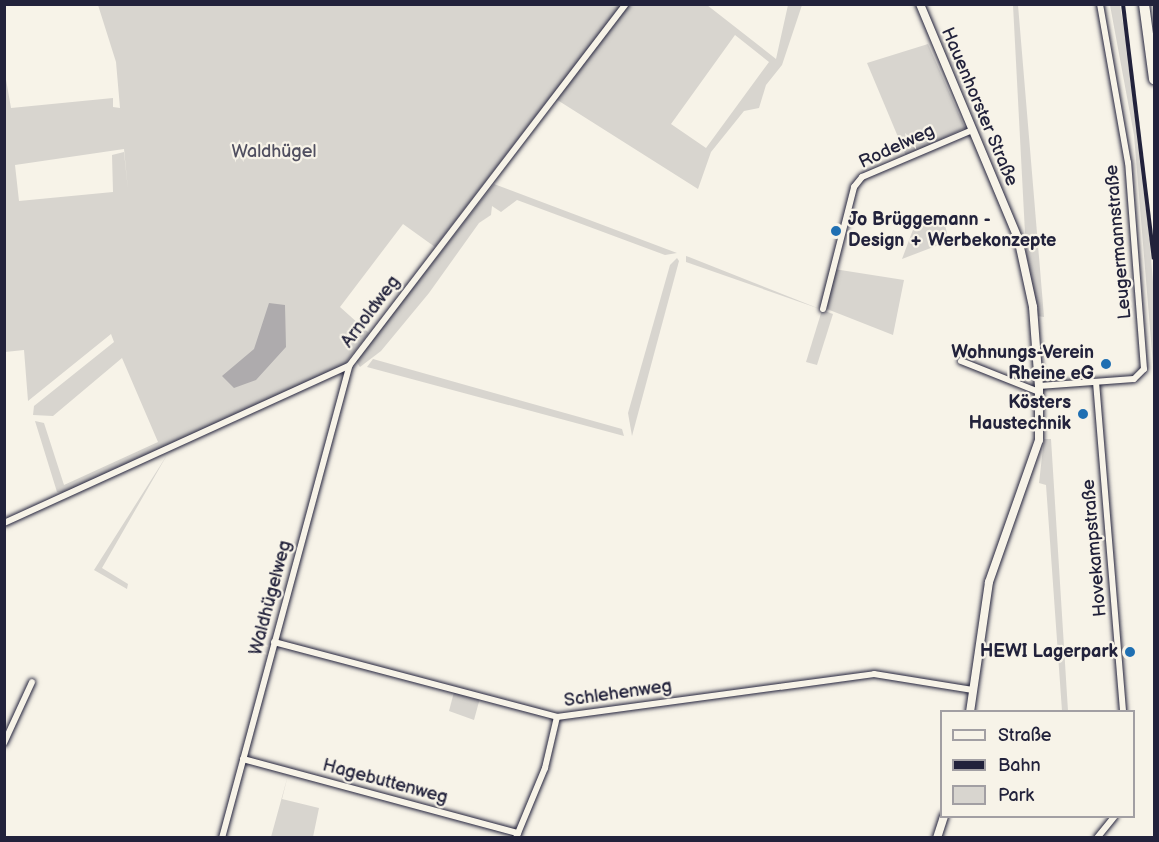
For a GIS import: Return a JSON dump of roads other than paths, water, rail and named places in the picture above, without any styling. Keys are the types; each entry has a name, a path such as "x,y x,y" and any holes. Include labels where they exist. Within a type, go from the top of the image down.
{"main road":[{"path":"1144,4 1155,79"}],"street":[{"name":"Arnoldweg","path":"4,523 349,366 626,4"},
{"name":"Hauenhorster Straße","path":"920,4 1025,262 1039,389 1033,469 997,552 970,710"},
{"name":"Leugermannstraße","path":"1039,389 1138,377 1144,363 1125,140 1100,4"},
{"name":"Rodelweg","path":"823,309 854,187 862,177 972,130"},
{"path":"961,361 1039,389"},
{"name":"Waldhügelweg","path":"222,837 349,366"},
{"name":"Hovekampstraße","path":"1096,382 1123,710"},
{"name":"Schlehenweg","path":"274,642 557,717 874,674 973,690"},
{"path":"4,743 32,682"},
{"path":"517,835 545,768 557,717"},
{"name":"Hagebuttenweg","path":"243,759 517,835"},
{"path":"937,837 943,818"},
{"path":"1097,837 1113,818"}],"railway":[{"path":"1123,4 1154,259"}],"place":[{"name":"Jo Brüggemann - Design + Werbekonzepte","path":"836,231"},
{"name":"Wohnungs-Verein Rheine eG","path":"1106,364"},
{"name":"Kösters Haustechnik","path":"1083,414"},
{"name":"HEWI Lagerpark","path":"1130,652"}],"park label":[{"name":"Waldhügel","path":"274,152"}]}
